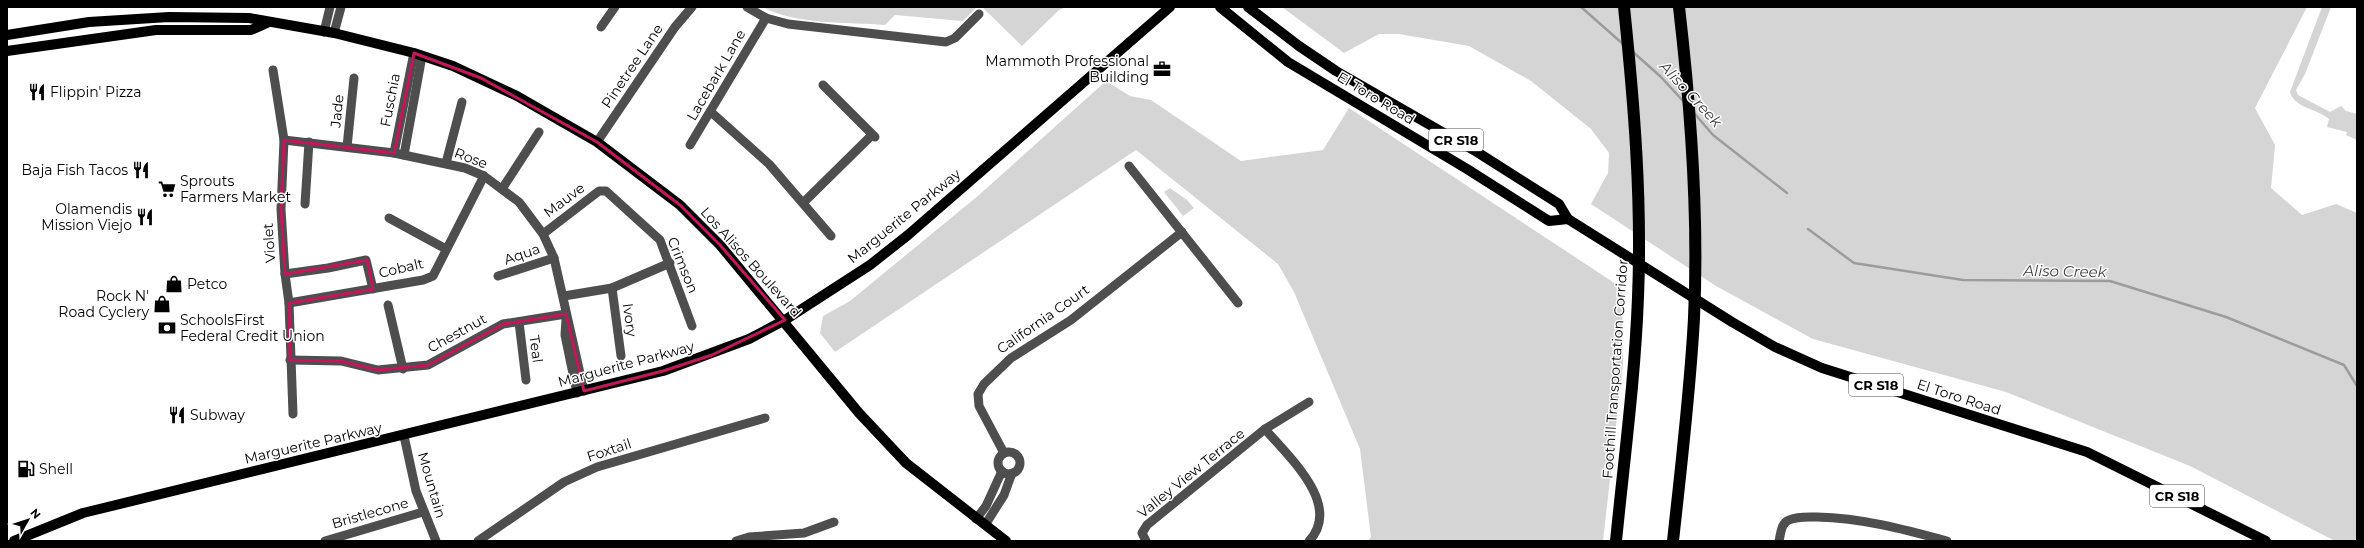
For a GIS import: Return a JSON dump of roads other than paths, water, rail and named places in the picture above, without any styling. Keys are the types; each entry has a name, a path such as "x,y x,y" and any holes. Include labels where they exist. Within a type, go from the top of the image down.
{"highway":[{"name":"Foothill Transportation Corridor","path":"1616,541 1638,308 1639,244 1637,160 1624,7"},
{"path":"1674,541 1692,343 1694,204 1689,100 1680,7"}],"main road":[{"name":"Marguerite Parkway","path":"14,541 83,513 404,436 663,371 712,355 749,339 785,320 870,265 908,235 1170,7"},
{"name":"El Toro Road","path":"1220,7 1288,62 1467,169 1549,221 1568,219"},
{"name":"El Toro Road","path":"1248,7 1298,46 1336,71 1477,152 1559,204 1568,219 1732,322 1793,355 1822,368 2087,452 2253,537 2266,541"},
{"name":"Los Alisos Boulevard","path":"7,35 89,22 169,17 249,18 334,33 418,55 453,66 496,85 598,142 680,205 720,244 785,320 859,413 906,463 976,520 1006,541"},
{"path":"7,51 156,30 251,30 267,22"}],"street":[{"path":"324,32 330,7"},
{"path":"334,33 341,7"},
{"path":"601,26 615,7"},
{"name":"Pinetree Lane","path":"598,142 675,27 692,7"},
{"path":"747,7 766,18 788,24 946,42 955,38 979,14"},
{"name":"Lacebark Lane","path":"690,145 766,18"},
{"name":"Fuschia","path":"394,152 418,55"},
{"name":"Fuschia","path":"404,154 418,55"},
{"name":"Violet","path":"273,70 284,140 281,209 285,274 289,303 292,414"},
{"name":"Jade","path":"347,147 354,78"},
{"path":"804,202 873,136 823,85"},
{"path":"446,163 462,102"},
{"path":"711,112 769,164 804,202 831,236"},
{"path":"502,189 539,132"},
{"name":"Rose","path":"284,140 394,152 465,168 484,176 519,202 543,234 554,258 564,296 566,314 565,335 581,392"},
{"path":"305,204 310,142"},
{"path":"1129,166 1238,303"},
{"name":"Cobalt","path":"289,303 423,280 433,276 484,176"},
{"name":"Mauve","path":"543,234 602,190"},
{"name":"Crimson","path":"602,190 606,191 657,237 670,263 692,326"},
{"path":"389,218 446,249"},
{"name":"California Court","path":"1004,453 979,406 978,394 984,384 1014,356 1071,320 1182,232"},
{"name":"Aqua","path":"498,276 554,258"},
{"path":"285,274 328,268 366,260 372,289"},
{"path":"564,296 612,288 670,263"},
{"name":"Ivory","path":"612,288 621,356"},
{"path":"388,305 403,369"},
{"name":"Chestnut","path":"290,360 342,361 378,370 403,369 428,365 503,324 566,314"},
{"name":"Teal","path":"519,322 526,380"},
{"name":"Valley View Terrace","path":"1146,541 1142,536 1144,527 1265,429 1309,402"},
{"name":"Foxtail","path":"478,541 558,485 597,467 764,418"},
{"name":"Valley View Terrace","path":"1265,429 1308,480 1315,493 1319,524 1317,531 1309,541"},
{"name":"Mountain","path":"404,436 423,512 436,541"},
{"path":"976,520 986,506 1002,471 998,462 1004,453 1011,452 1019,460 1019,467 1012,473 1004,495 985,526"},
{"path":"1002,471 1012,473"},
{"name":"Bristlecone","path":"325,541 423,512"},
{"path":"1779,541 1783,526 1788,520 1800,517 1848,518 1873,522 1947,541"},
{"path":"736,541 749,537 804,534 834,522"}],"waterway":[{"name":"Aliso Creek","path":"1581,7 1623,44"},
{"name":"Aliso Creek","path":"1633,52 1661,77 1684,102"},
{"name":"Aliso Creek","path":"1694,113 1713,135 1787,193"},
{"name":"Aliso Creek","path":"1808,229 1854,263 1963,280 2110,281 2226,317 2344,365 2357,386"}],"place":[{"name":"Mammoth Professional Building","path":"1162,69"},
{"name":"Flippin' Pizza","path":"37,92"},
{"name":"Baja Fish Tacos","path":"141,170"},
{"name":"Sprouts Farmers Market","path":"167,189"},
{"name":"Olamendis Mission Viejo","path":"145,217"},
{"name":"Petco","path":"174,284"},
{"name":"Rock N' Road Cyclery","path":"162,304"},
{"name":"SchoolsFirst Federal Credit Union","path":"167,328"},
{"name":"Subway","path":"177,415"},
{"name":"Shell","path":"26,469"}]}
